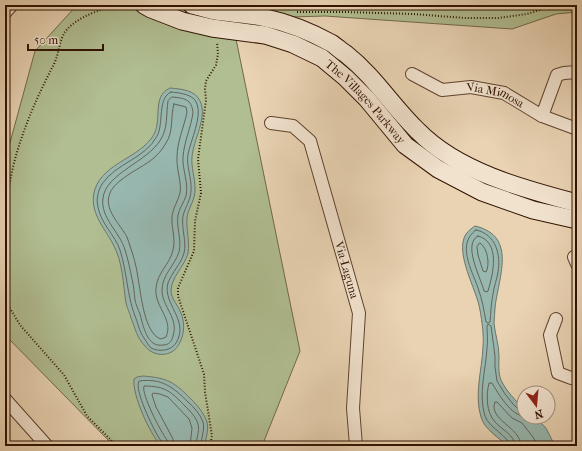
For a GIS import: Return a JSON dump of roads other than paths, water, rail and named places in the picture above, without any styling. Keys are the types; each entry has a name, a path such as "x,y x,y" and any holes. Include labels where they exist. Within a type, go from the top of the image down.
{"street":[{"name":"The Villages Parkway","path":"144,5 182,21 212,28 265,35 293,44 322,58 346,78 367,99 405,145 438,169 482,192 533,210 577,220"},
{"name":"The Villages Parkway","path":"192,5 215,11 266,18 297,27 332,44 360,65 382,88 398,109 419,132 449,156 484,173 532,191 577,203"},
{"path":"542,116 557,75 577,72"},
{"name":"Via Mimosa","path":"412,74 442,90 471,87 504,93 542,116 577,129"},
{"name":"Via-Laguna","path":"271,123 293,126 310,141 359,313 353,408 356,446"},
{"path":"556,319 550,336 558,372 571,378 577,377"},
{"path":"5,399 47,446"}],"lane":[{"path":"6,16 16,5"}],"water":[{"path":"170,88 195,94 200,101 202,114 192,157 195,192 187,218 189,244 188,253 173,281 171,291 173,299 182,315 183,332 176,349 167,354 157,354 148,350 136,333 126,303 119,258 95,212 93,197 95,189 106,173 147,144 153,136 156,130 161,97 164,92"},
{"path":"475,226 488,231 497,239 501,248 501,272 494,323 499,356 500,377 508,392 516,400 516,425 543,425 555,446 508,446 488,429 481,417 478,391 483,347 483,328 478,302 464,261 463,242 469,231"},
{"path":"143,376 159,378 170,382 196,404 206,419 208,425 204,446 161,446 147,424 136,395 134,379"}]}
